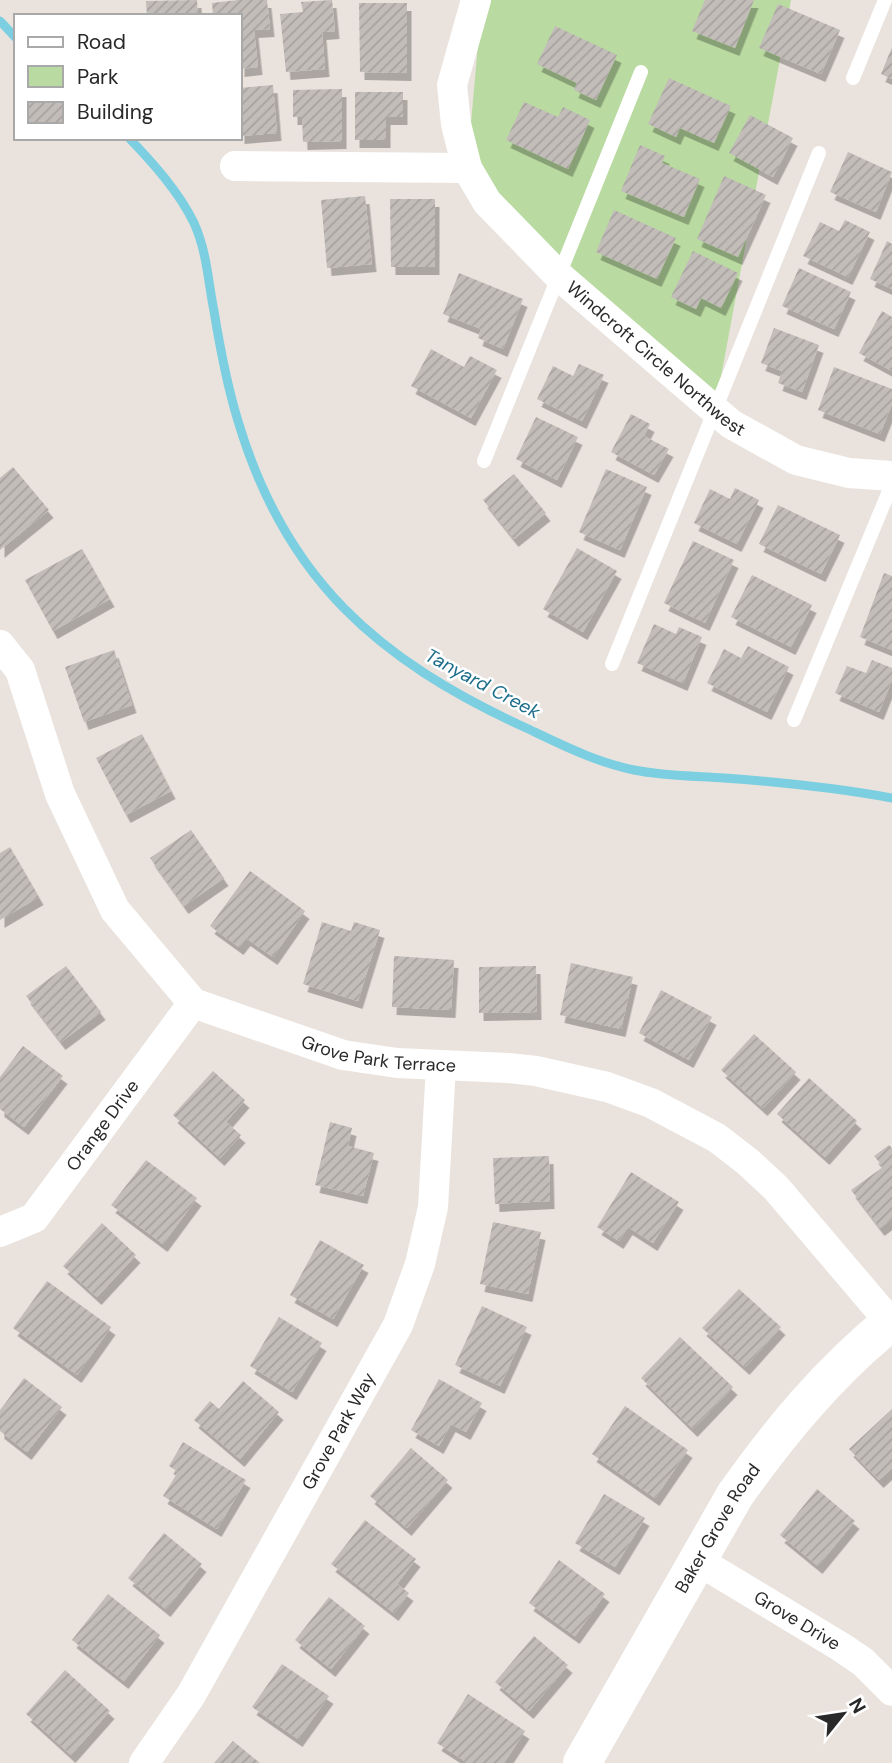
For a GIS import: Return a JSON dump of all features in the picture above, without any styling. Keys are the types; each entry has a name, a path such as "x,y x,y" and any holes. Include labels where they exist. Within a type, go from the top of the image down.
{"street":[{"name":"Windcroft Circle Northwest","path":"477,0 452,85 456,124 467,168 487,202 559,276 731,424 796,460 849,472 892,476"},
{"path":"235,166 467,168"},
{"path":"0,645 20,670 60,794 115,910 193,1003"},
{"name":"Grove Park Terrace","path":"193,1003 343,1055 397,1063 508,1068 563,1075 651,1103 706,1132 748,1162 776,1188 891,1321"},
{"name":"Orange Drive","path":"0,1232 34,1218 193,1003"},
{"name":"Grove Park Way","path":"144,1763 191,1695 398,1325 416,1275 433,1207 441,1066"},
{"name":"Baker Grove Road","path":"582,1763 735,1495 790,1421 820,1386 891,1321"},
{"name":"Grove Drive","path":"697,1560 841,1647 863,1662 892,1691"}],"lane":[{"path":"853,78 885,0"},
{"path":"484,461 641,72"},
{"path":"612,664 819,153"},
{"path":"794,719 892,484"}],"green space":[{"path":"482,0 791,0 715,409 467,168"}],"building":[{"path":"197,0 198,14 147,14 146,1"},
{"path":"267,0 270,29 254,30 258,67 242,69 242,14 213,14 212,3"},
{"path":"332,0 335,31 322,32 325,69 286,72 280,14 303,12 301,2"},
{"path":"705,0 754,0 735,48 692,31"},
{"path":"359,3 407,3 407,73 360,72"},
{"path":"778,4 840,30 821,74 759,48"},
{"path":"555,26 617,55 596,100 574,90 577,83 537,64"},
{"path":"892,47 892,79 881,74"},
{"path":"669,78 731,106 714,143 680,128 676,137 648,124"},
{"path":"273,85 277,133 242,136 242,88"},
{"path":"342,89 342,141 303,142 302,117 293,117 293,90"},
{"path":"355,92 403,92 403,117 386,117 386,140 355,140"},
{"path":"524,102 558,117 563,107 590,120 568,169 506,140"},
{"path":"750,115 793,138 773,177 729,153"},
{"path":"640,145 665,156 662,163 700,179 684,217 621,191"},
{"path":"848,152 892,172 876,212 830,192"},
{"path":"724,176 766,195 738,257 697,239"},
{"path":"365,196 372,264 327,268 321,200"},
{"path":"390,199 435,199 435,267 391,267"},
{"path":"614,210 676,238 657,279 596,252"},
{"path":"845,220 870,232 848,277 803,256 820,222 839,231"},
{"path":"887,241 892,244 892,289 870,279"},
{"path":"693,251 738,273 721,308 701,298 696,309 671,297"},
{"path":"799,268 851,292 834,329 782,306"},
{"path":"459,273 523,299 503,349 478,338 481,329 443,314"},
{"path":"882,311 892,317 892,371 859,353"},
{"path":"774,328 819,345 802,392 778,383 782,371 761,363"},
{"path":"431,349 464,367 470,356 497,370 471,418 411,386"},
{"path":"579,364 604,375 582,421 537,399 553,366 573,376"},
{"path":"834,367 892,389 892,404 880,434 818,410"},
{"path":"631,414 650,424 644,436 669,449 654,475 611,452"},
{"path":"536,417 578,437 557,480 516,459"},
{"path":"13,467 49,510 0,550 0,478"},
{"path":"606,469 647,487 620,550 579,532"},
{"path":"514,474 546,513 514,539 483,500"},
{"path":"735,488 759,500 737,544 694,523 710,489 730,499"},
{"path":"778,505 840,535 821,574 759,544"},
{"path":"693,541 734,560 705,623 664,603"},
{"path":"577,548 617,571 583,632 543,609"},
{"path":"82,549 110,599 53,631 25,580"},
{"path":"884,573 892,576 892,650 860,637"},
{"path":"752,575 812,605 791,647 731,617"},
{"path":"654,624 676,634 679,627 702,637 683,683 637,663"},
{"path":"748,646 789,667 767,712 707,683 724,649 741,658"},
{"path":"114,650 132,705 84,722 65,667"},
{"path":"872,660 892,668 892,680 879,712 835,693 847,666 866,673"},
{"path":"142,734 171,791 126,815 96,758"},
{"path":"191,830 224,878 184,906 150,858"},
{"path":"10,847 39,897 0,920 0,853"},
{"path":"250,871 305,911 273,957 246,938 239,947 210,926"},
{"path":"322,922 351,931 354,922 380,930 358,1001 303,984"},
{"path":"394,956 454,960 451,1010 392,1007"},
{"path":"571,963 633,977 621,1029 560,1015"},
{"path":"66,966 101,1012 61,1042 26,996"},
{"path":"536,966 537,1012 479,1013 479,967"},
{"path":"661,990 712,1017 689,1060 639,1033"},
{"path":"754,1034 796,1072 763,1108 721,1070"},
{"path":"23,1046 63,1076 24,1127 0,1109 0,1077"},
{"path":"213,1071 245,1100 226,1122 241,1135 220,1158 173,1115"},
{"path":"809,1078 857,1121 825,1157 777,1114"},
{"path":"330,1122 352,1128 348,1146 374,1153 363,1196 315,1185"},
{"path":"889,1145 892,1148 892,1219 880,1228 851,1190 883,1167 874,1156"},
{"path":"549,1156 550,1201 495,1204 493,1158"},
{"path":"146,1160 197,1198 163,1244 111,1205"},
{"path":"631,1172 679,1202 653,1243 628,1227 619,1241 597,1227"},
{"path":"493,1222 541,1232 528,1294 480,1284"},
{"path":"102,1223 136,1255 97,1297 63,1266"},
{"path":"320,1240 364,1265 333,1319 290,1295"},
{"path":"47,1281 111,1327 77,1375 13,1328"},
{"path":"739,1289 781,1327 745,1367 702,1328"},
{"path":"482,1306 527,1327 500,1386 455,1365"},
{"path":"279,1317 322,1343 292,1392 250,1366"},
{"path":"680,1337 733,1387 693,1429 641,1378"},
{"path":"24,1378 62,1407 27,1452 0,1431 0,1410"},
{"path":"439,1379 482,1403 466,1432 451,1424 439,1446 411,1430"},
{"path":"243,1381 279,1412 240,1459 194,1420 210,1401 219,1409"},
{"path":"625,1406 688,1450 655,1498 592,1454"},
{"path":"892,1409 892,1468 879,1480 849,1449"},
{"path":"183,1442 246,1480 217,1529 163,1496 178,1472 169,1466"},
{"path":"411,1448 448,1480 407,1528 370,1496"},
{"path":"817,1489 855,1521 818,1566 780,1535"},
{"path":"604,1494 645,1518 615,1567 575,1543"},
{"path":"365,1520 416,1559 397,1584 409,1593 394,1613 331,1564"},
{"path":"164,1533 202,1564 166,1609 128,1578"},
{"path":"559,1560 605,1594 575,1636 529,1603"},
{"path":"108,1594 160,1635 124,1681 72,1640"},
{"path":"329,1597 365,1626 331,1669 295,1640"},
{"path":"534,1636 568,1665 529,1711 495,1682"},
{"path":"282,1664 329,1696 298,1739 252,1707"},
{"path":"65,1670 110,1711 71,1755 26,1714"},
{"path":"468,1694 525,1731 504,1763 468,1763 437,1743"},
{"path":"233,1741 260,1763 214,1763"}],"waterway":[{"name":"Tanyard Creek","path":"0,21 14,36"},
{"name":"Tanyard Creek","path":"131,140 173,189 194,223 204,256 221,353 238,421 258,477 282,526 311,570 344,608 382,642 424,673 472,701 564,746 605,762 656,774 787,783 892,798"}]}
